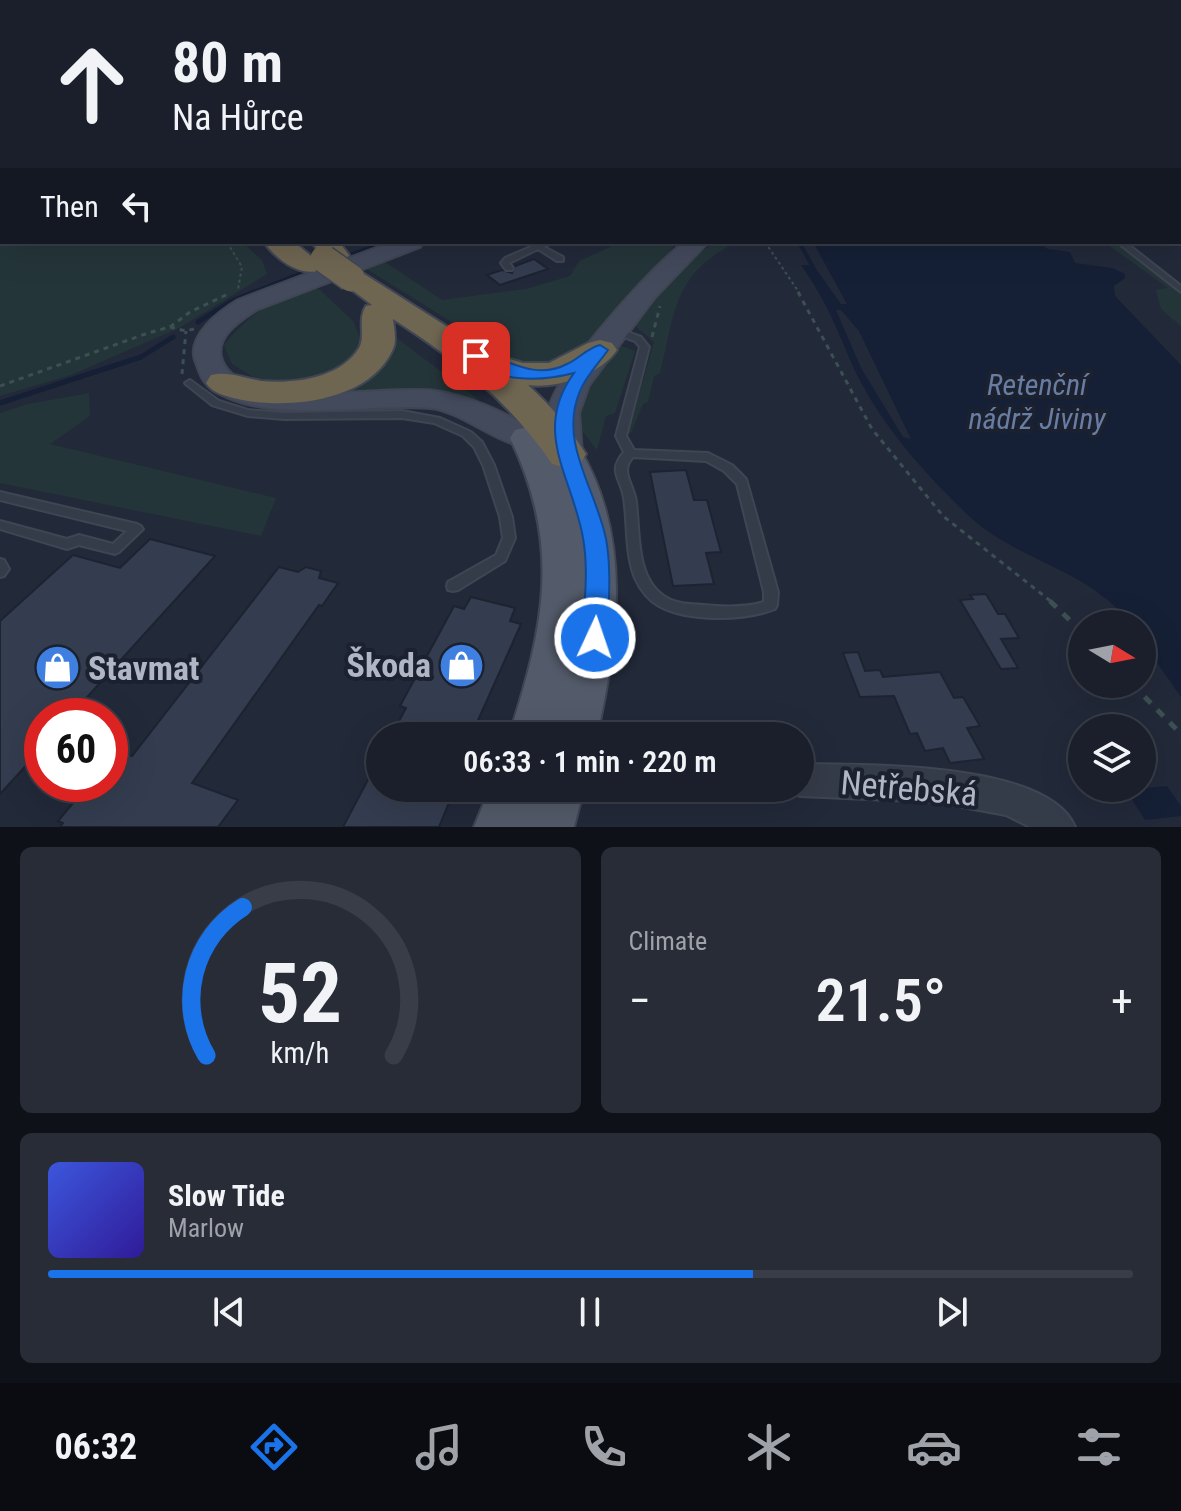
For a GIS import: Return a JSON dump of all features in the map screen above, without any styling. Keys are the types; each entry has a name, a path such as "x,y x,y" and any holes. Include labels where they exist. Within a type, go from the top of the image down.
{"highway":[{"path":"282,244 326,261 450,345 526,402 566,454"},
{"path":"326,261 377,313 480,388 527,438"},
{"path":"207,383 249,391 285,393 313,388 341,378 364,364 378,347 377,313"},
{"path":"450,345 513,372 535,376 565,372 608,340"}],"main road":[{"path":"407,244 261,297 232,315 216,330 208,348 210,368 207,383 273,400 435,399 472,410 527,438 554,493 565,546 566,578 560,638 538,722"},
{"path":"575,722 595,638 598,571 587,503 566,454 562,421 566,401 608,340 670,264 695,244"},
{"path":"501,827 511,802"},
{"path":"547,827 554,802"}],"street":[{"name":"Netřebská","path":"814,781 960,786 1004,798 1051,820 1058,827"}],"lane":[{"path":"509,268 505,263 508,260 544,244"},
{"path":"1124,244 1181,290"},
{"path":"539,247 560,259"},
{"path":"608,340 638,339 645,347 621,436 630,453"},
{"path":"207,383 208,400 238,411 413,416 444,422 469,435 485,455 509,534 501,558 453,586"},
{"path":"630,453 708,457 728,468 742,482 771,592 770,605 757,611 691,611 667,605 645,587 635,566 630,493 620,473 621,461 630,453"},
{"path":"0,496 137,529 115,549 79,540 67,544 0,525"},
{"path":"0,564 3,569 0,572"}],"path":[{"path":"0,386 170,327 190,312 238,290 242,267 228,244"},
{"path":"766,244 795,286 872,429 943,516 1068,617"},
{"path":"170,327 186,331 182,374 207,383"},
{"path":"1146,698 1181,734"}],"shaded area":[{"path":"0,244 244,244 262,260 267,274 179,328 71,375 0,396"},
{"path":"617,244 676,244 581,352 556,365 514,361 365,268 382,260 442,300 526,289 570,276 579,261"},
{"path":"714,244 729,246 710,258 686,285 673,315 660,373 654,376 648,402 643,404 631,433 628,433 654,342 634,325 682,268"},
{"path":"1107,244 1120,244 1181,293 1181,326 1161,309 1156,290 1168,288"},
{"path":"308,285 320,290 354,322 363,347 351,366 320,381 264,384 232,364 224,345 243,324 262,309"},
{"path":"394,336 479,400 426,390 332,392"},
{"path":"619,345 635,351 615,413 606,416 597,450 576,423 588,384"},
{"path":"89,393 90,416 50,444 276,498 261,536 0,483 0,413 28,404"}],"water":[{"name":"Retenční nádrž Jiviny","path":"814,244 1039,244 1048,249 1070,252 1075,263 1112,268 1125,274 1125,278 1114,286 1115,296 1181,365 1181,697 1156,661 1156,610 1118,610 1075,578 1009,544 969,516 918,463 888,425 862,384 823,301 801,265 813,265 841,304 847,304","holes":["836,310 841,310 859,331 911,439 903,437 861,368"]},
{"path":"1167,786 1181,806 1181,816 1145,820 1134,802 1156,802 1156,787"}],"building":[{"path":"534,259 548,269 500,285 487,275 502,270 512,273 515,266"},
{"path":"686,470 694,500 707,500 721,552 706,553 714,584 673,586 650,472"},
{"name":"Stavmat","path":"150,539 215,556 86,698 24,698 24,768 0,794 0,621 73,555 120,568"},
{"path":"279,567 298,572 306,567 321,571 319,578 338,583 192,783 238,800 218,827 60,827 63,823 58,821 74,802 128,802 128,755 132,756"},
{"path":"986,594 998,614 1005,614 1019,638 1001,639 1018,668 1001,669 960,600 973,599 970,595"},
{"name":"Škoda","path":"471,597 515,608 510,621 521,624 477,722 398,722 406,708 400,706 454,606 464,609"},
{"path":"858,652 865,671 880,670 883,677 940,672 954,698 963,697 980,726 967,728 984,759 950,763 943,748 925,751 917,733 910,734 894,696 860,697 843,653"},
{"name":"Škoda","path":"366,783 366,802 449,802 439,827 343,827"}],"waterway":[{"path":"344,257 381,244"},
{"path":"800,244 814,269"},
{"path":"254,292 309,270"},
{"path":"198,322 230,302 254,292"},
{"path":"249,294 254,292"},
{"path":"0,403 141,357 173,337"}],"place":[{"name":"Škoda","path":"462,665"},
{"name":"Stavmat","path":"57,668"}],"route":[{"path":"476,356 513,372 543,376 572,369 600,350 571,389 562,421 566,454 587,503 595,541 598,571 595,638"}]}
